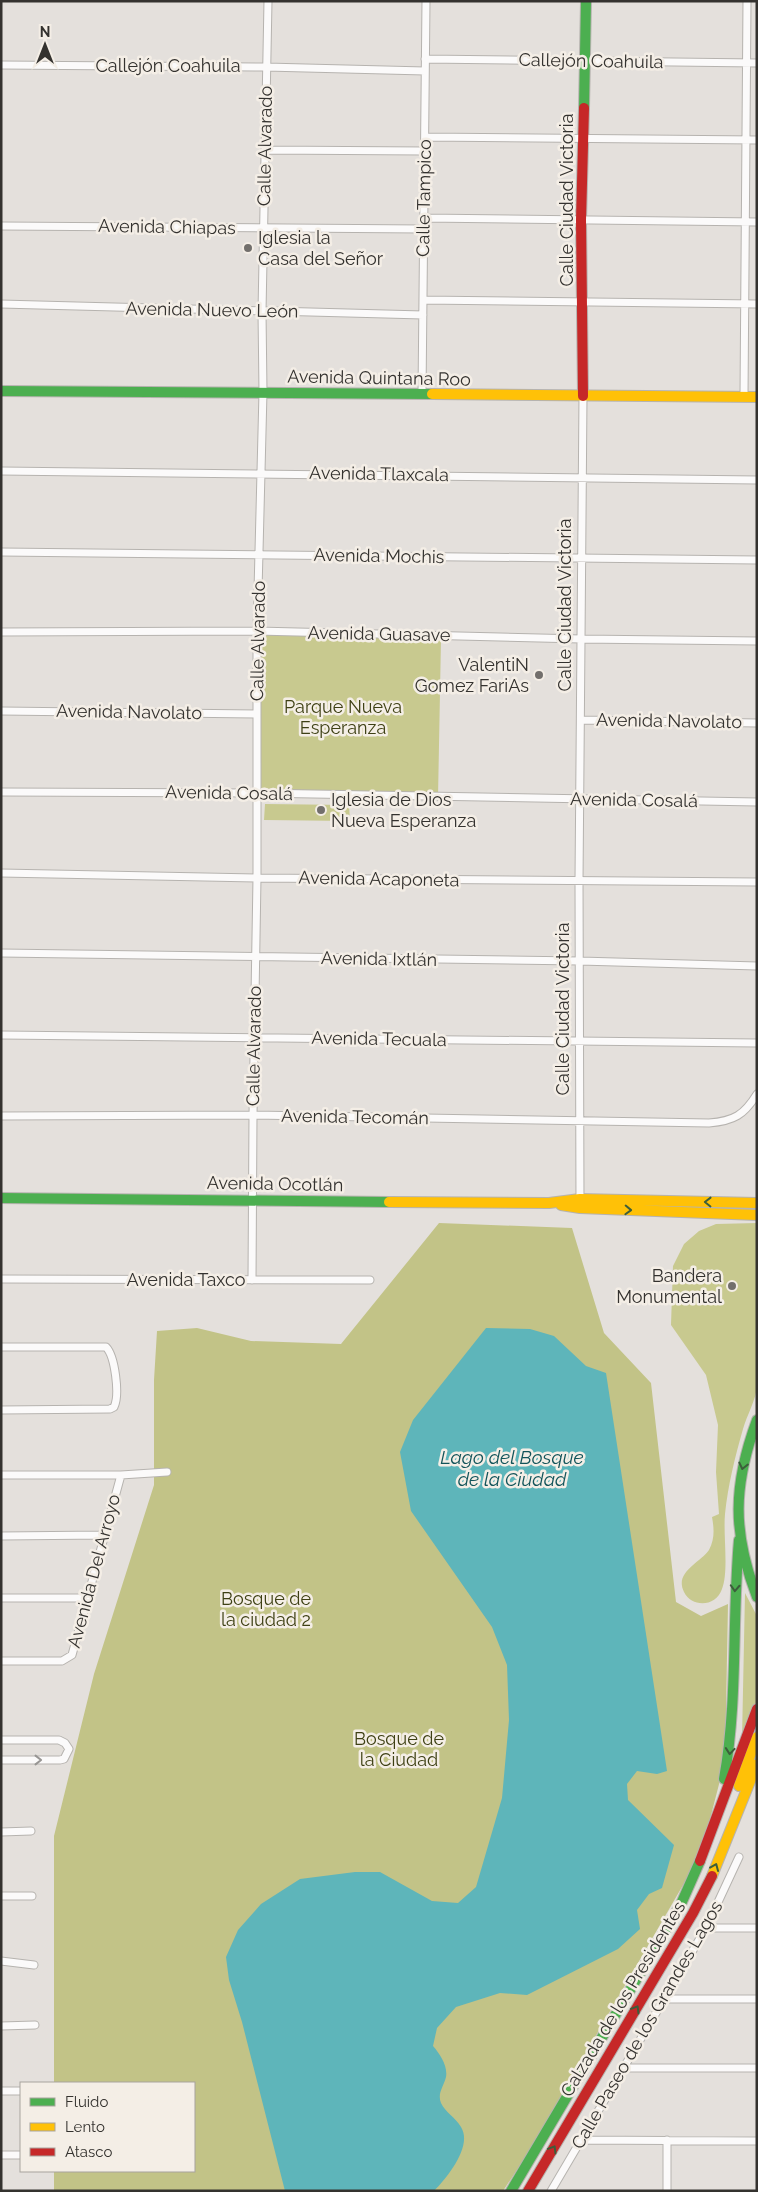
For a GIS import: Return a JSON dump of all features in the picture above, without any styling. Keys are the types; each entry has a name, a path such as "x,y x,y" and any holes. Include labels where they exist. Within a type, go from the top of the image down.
{"main road":[{"name":"Calle Ciudad Victoria","path":"583,396 582,138 586,1"},
{"name":"Avenida Quintana Roo","path":"1,391 757,397"},
{"name":"Avenida Ocotlán","path":"1,1198 549,1203 757,1215"},
{"name":"Avenida Ocotlán","path":"580,1204 757,1203"},
{"path":"681,1904 729,1759 741,1475 750,1438 757,1420"},
{"path":"739,1540 757,1597"},
{"path":"681,1904 706,1851 757,1708"},
{"path":"735,1818 738,1790 757,1737"},
{"name":"Calzada de los Presidentes","path":"528,2191 693,1913 713,1873 757,1764"},
{"name":"Calzada de los Presidentes","path":"511,2191 681,1904"}],"street":[{"name":"Calle Alvarado","path":"252,1280 257,878 257,631 263,392 264,150 268,1"},
{"name":"Calle Tampico","path":"422,395 426,1"},
{"path":"744,397 747,1"},
{"name":"Callejón Coahuila","path":"426,59 757,62"},
{"name":"Callejón Coahuila","path":"1,65 426,70"},
{"path":"425,137 757,140"},
{"path":"264,150 425,151"},
{"path":"424,218 757,222"},
{"name":"Avenida Chiapas","path":"1,226 423,229"},
{"path":"423,300 757,304"},
{"name":"Avenida Nuevo León","path":"1,304 423,315"},
{"name":"Calle Ciudad Victoria","path":"580,1204 578,1120 583,396"},
{"name":"Avenida Tlaxcala","path":"1,471 757,480"},
{"name":"Avenida Mochis","path":"1,552 757,560"},
{"name":"Avenida Guasave","path":"1,632 257,631 581,639 757,641"},
{"name":"Avenida Navolato","path":"1,711 257,714"},
{"name":"Avenida Navolato","path":"581,720 757,723"},
{"name":"Avenida Cosalá","path":"1,792 257,793 757,802"},
{"name":"Avenida Acaponeta","path":"1,873 257,878 757,882"},
{"name":"Avenida Ixtlán","path":"1,953 580,961 757,966"},
{"name":"Avenida Tecuala","path":"1,1035 757,1043"},
{"name":"Avenida Tecomán","path":"1,1116 253,1115 709,1123 732,1119 745,1111 757,1094"},
{"name":"Avenida Taxco","path":"1,1279 370,1280"},
{"path":"1,1347 106,1348 112,1358 116,1396 114,1407 110,1409 1,1410"},
{"path":"1,1475 121,1475 167,1472"},
{"name":"Avenida Del Arroyo","path":"1,1661 66,1660 72,1655 121,1475"},
{"path":"1,1536 104,1535"},
{"path":"1,1598 87,1598"},
{"path":"1,1740 59,1740 65,1743 69,1749 67,1754 60,1760 1,1760"},
{"path":"1,1832 31,1831"},
{"name":"Calle Paseo de los Grandes Lagos","path":"551,2191 624,2068 662,1999 706,1928 739,1857"},
{"path":"1,1896 32,1896"},
{"path":"706,1928 757,1928"},
{"path":"1,1961 34,1965"},
{"path":"662,1999 757,1999"},
{"path":"1,2026 35,2025"},
{"path":"624,2068 757,2068"},
{"path":"1,2091 20,2091"},
{"path":"580,2140 757,2141"},
{"path":"667,2140 667,2191"},
{"path":"1,2155 20,2155"}],"green space":[{"name":"Parque Nueva Esperanza","path":"258,634 441,639 438,798 257,797"},
{"path":"265,804 349,805 350,821 264,820"},
{"name":"Bosque de la Ciudad","path":"439,1223 572,1228 604,1333 651,1383 676,1602 701,1616 728,1604 725,1761 701,1854 528,2153 503,2191 54,2191 54,2172 195,2172 195,2082 54,2082 54,1836 94,1674 154,1485 154,1380 157,1331 197,1328 251,1341 341,1344"},
{"path":"757,1223 757,1386 740,1440 728,1492 725,1514 725,1573 722,1589 715,1599 709,1602 698,1603 692,1601 684,1592 682,1579 689,1568 709,1550 714,1534 712,1517 719,1514 716,1472 718,1425 706,1375 671,1325 673,1266 684,1244 699,1231 716,1224"},
{"path":"745,1593 757,1616 757,1700 742,1739"}],"water":[{"name":"Lago del Bosque de la Ciudad","path":"486,1328 530,1329 554,1336 586,1366 606,1373 667,1771 657,1774 637,1771 627,1784 628,1800 674,1845 662,1888 649,1894 637,1910 640,1929 618,1949 527,1995 500,1993 456,2007 437,2028 433,2046 443,2060 446,2069 446,2077 440,2093 440,2099 445,2109 461,2127 464,2143 457,2161 434,2191 285,2191 242,2022 229,1980 226,1957 238,1930 261,1904 300,1879 355,1872 380,1872 432,1901 458,1903 476,1887 502,1798 509,1720 507,1665 492,1627 411,1511 400,1452 413,1420"}],"traffic: fast":[{"path":"584,108 586,1"},
{"path":"1,391 432,394"},
{"path":"1,1198 389,1202"},
{"path":"757,1420 743,1466 739,1508 743,1551 757,1597"},
{"path":"724,1779 733,1690 739,1540"},
{"path":"511,2191 681,1904 700,1861"}],"traffic: slow":[{"path":"432,394 757,397"},
{"path":"389,1202 549,1203 580,1199 757,1203"},
{"path":"561,1205 580,1208 757,1215"},
{"path":"739,1786 757,1737"},
{"path":"712,1876 757,1764"}],"traffic: jam":[{"path":"583,396 581,220 584,108"},
{"path":"700,1861 757,1709"},
{"path":"528,2191 693,1913 712,1876"}],"place":[{"name":"Iglesia la Casa del Señor","path":"248,248"},
{"name":"ValentiN Gomez FariAs","path":"539,675"},
{"name":"Iglesia de Dios Nueva Esperanza","path":"321,810"},
{"name":"Bandera Monumental","path":"732,1286"}],"park label":[{"name":"Bosque de la ciudad 2","path":"266,1609"}]}
